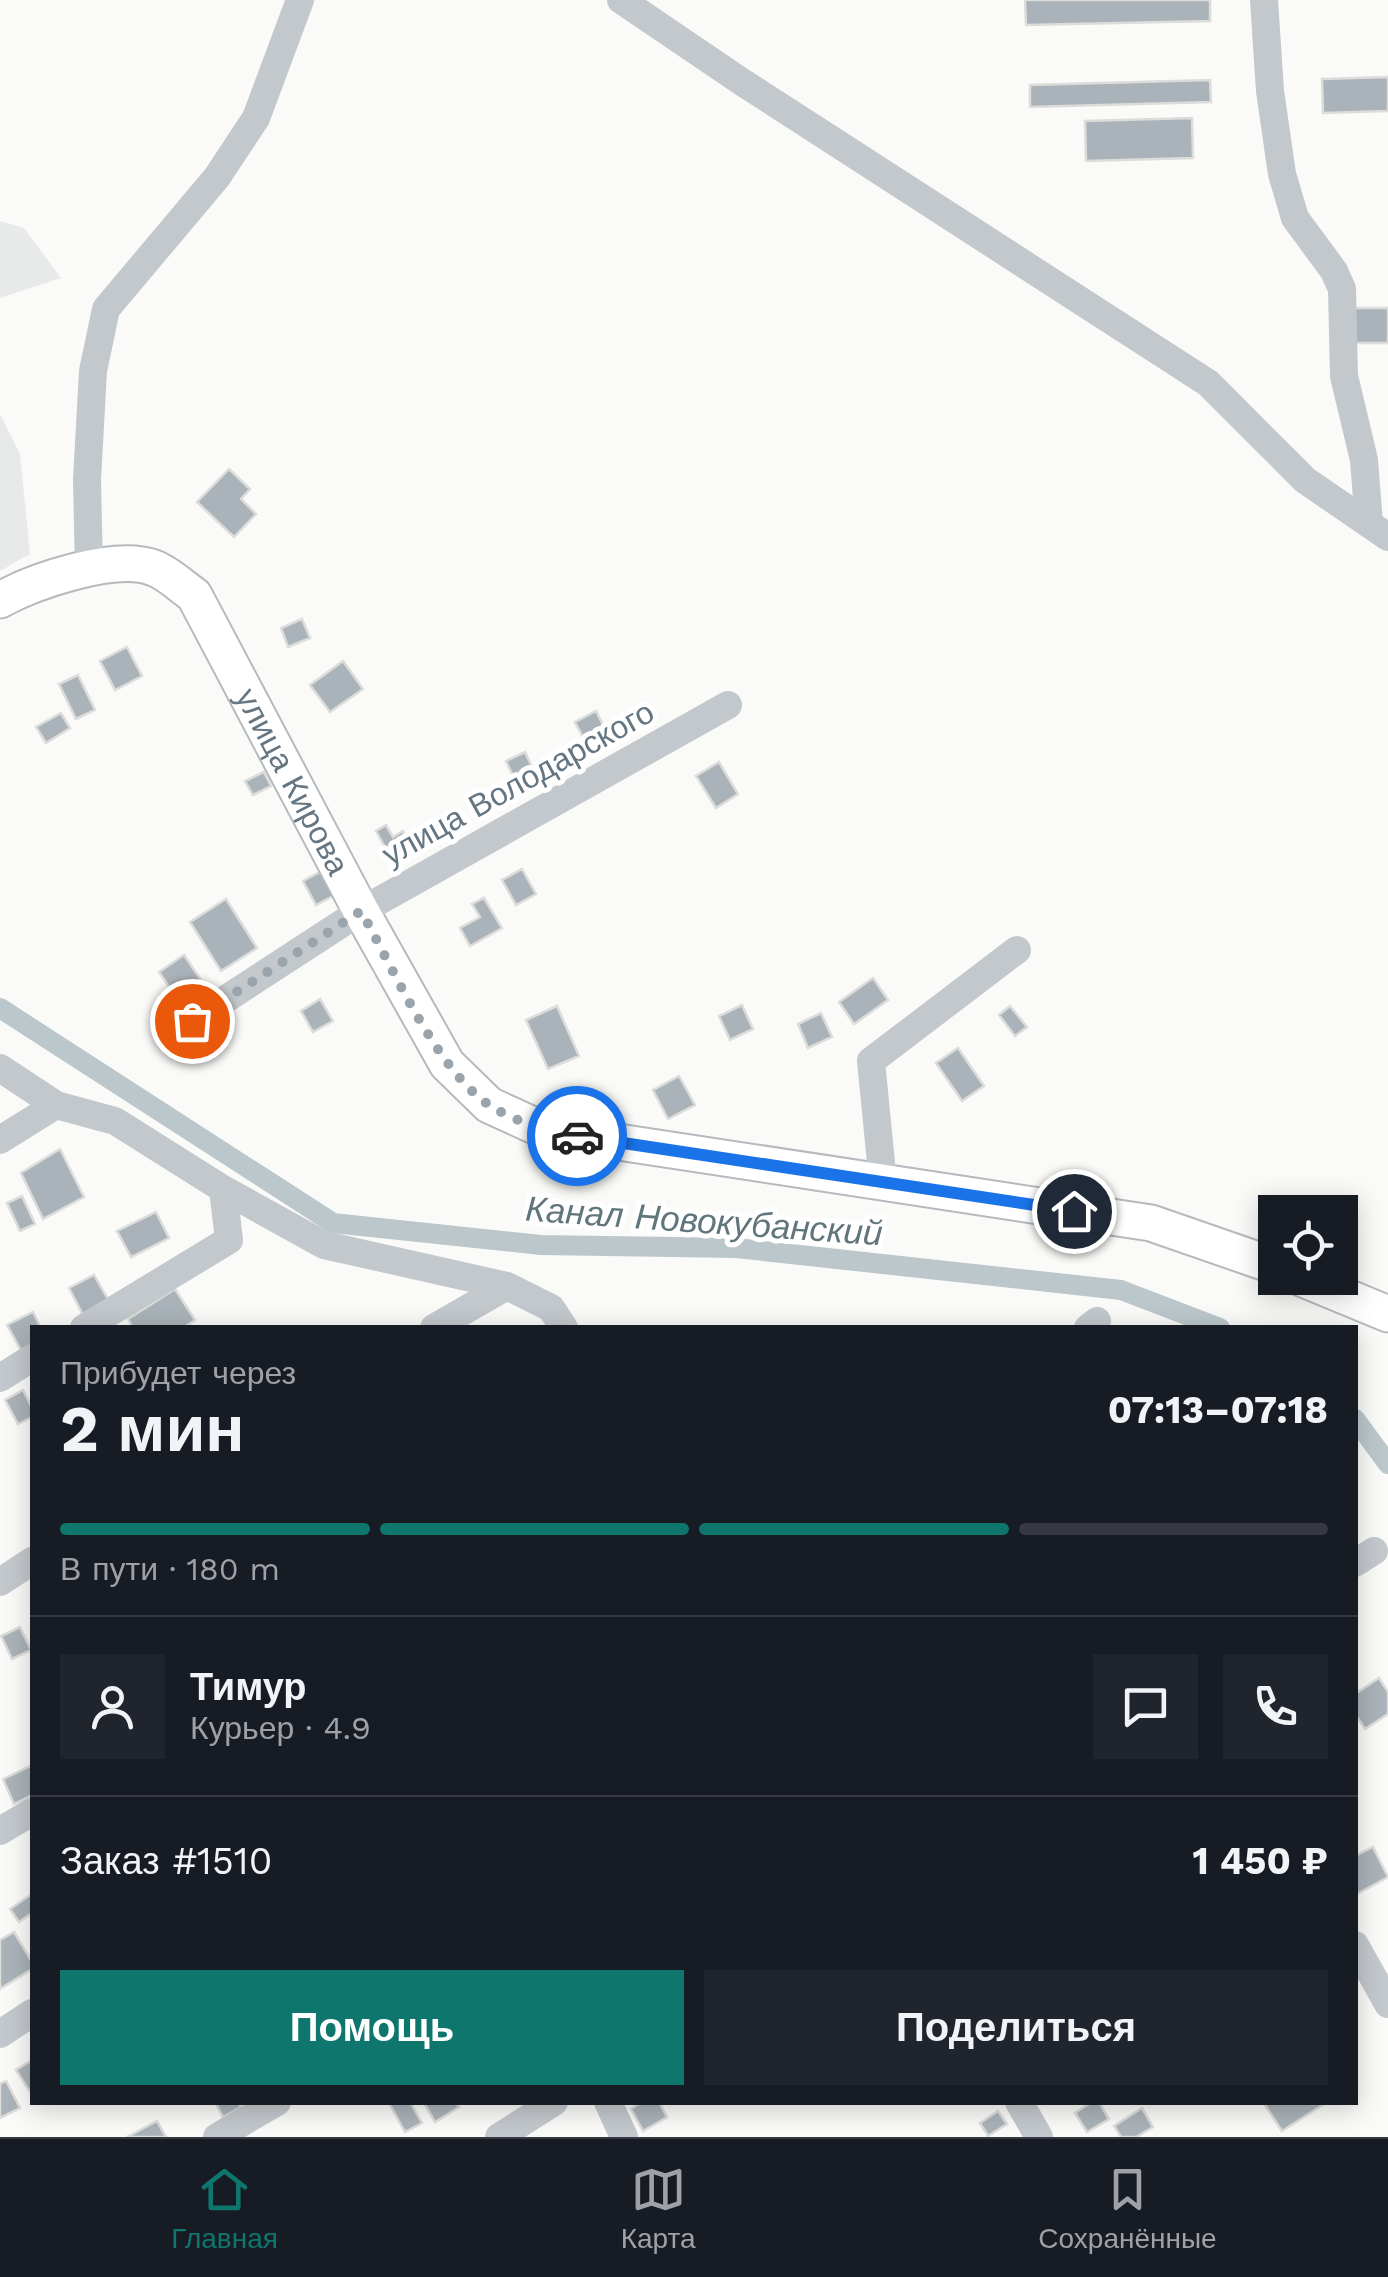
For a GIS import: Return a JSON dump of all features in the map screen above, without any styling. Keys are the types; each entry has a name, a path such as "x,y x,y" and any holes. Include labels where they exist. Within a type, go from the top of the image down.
{"main road":[{"name":"улица Кирова","path":"10,595 118,564 154,568 194,596 361,911 448,1064 489,1105 546,1131 1151,1223 1258,1260"},
{"path":"1342,1295 1388,1314"}],"street":[{"path":"89,570 93,371 106,309 217,177 256,118 300,0"},
{"path":"621,0 1208,383 1305,480 1379,530"},
{"path":"1264,0 1270,91 1282,174 1295,218 1334,271 1342,289 1344,376 1379,530"},
{"name":"улица Володарского","path":"192,1021 361,911 728,705"},
{"path":"883,1183 871,1061 1017,950"},
{"path":"0,1068 56,1104 115,1121 223,1189 324,1245 507,1286 550,1308 562,1325"},
{"path":"0,1140 56,1104"},
{"path":"89,1325 230,1240 223,1189"},
{"path":"439,1325 507,1286"},
{"path":"0,1378 30,1359"},
{"path":"0,1582 30,1562"},
{"path":"0,1831 30,1813"},
{"path":"1358,1950 1388,2004"},
{"path":"0,2034 30,2014"},
{"path":"217,2137 272,2105"},
{"path":"499,2137 549,2105"},
{"path":"609,2105 624,2137"},
{"path":"1021,2105 1040,2137"}],"shaded area":[{"path":"0,221 24,228 61,278 0,298"},
{"path":"0,414 20,454 30,554 0,571"}],"building":[{"path":"1025,0 1210,0 1210,21 1026,25"},
{"path":"1388,77 1388,111 1323,113 1322,79"},
{"path":"1210,80 1211,102 1030,107 1030,85"},
{"path":"1192,118 1193,158 1086,161 1085,121"},
{"path":"1351,308 1388,308 1388,343 1351,343"},
{"path":"229,469 250,489 241,499 256,514 234,537 197,502"},
{"path":"302,619 310,638 288,647 281,628"},
{"path":"127,647 142,676 115,690 100,661"},
{"path":"343,661 363,689 330,712 310,685"},
{"path":"78,675 95,710 76,719 59,684"},
{"path":"596,711 606,731 585,741 575,722"},
{"path":"61,713 70,728 46,743 36,727"},
{"path":"525,752 537,778 518,787 506,761"},
{"path":"719,762 738,794 716,808 696,776"},
{"path":"264,772 271,786 253,795 245,781"},
{"path":"386,825 393,837 403,831 411,847 391,858 376,831"},
{"path":"522,869 536,894 516,905 502,880"},
{"path":"320,872 333,896 316,905 303,881"},
{"path":"484,898 502,928 470,946 460,928 480,917 472,904"},
{"path":"226,899 257,948 221,971 190,922"},
{"path":"184,955 203,983 178,1000 159,972"},
{"path":"873,978 888,1000 854,1024 839,1002"},
{"path":"320,999 333,1021 313,1032 301,1011"},
{"path":"742,1005 753,1029 730,1040 719,1016"},
{"path":"557,1006 579,1056 548,1069 526,1020"},
{"path":"1010,1006 1027,1027 1015,1036 999,1015"},
{"path":"821,1013 832,1037 808,1048 798,1024"},
{"path":"958,1048 984,1086 962,1101 936,1063"},
{"path":"679,1076 695,1105 668,1119 653,1090"},
{"path":"60,1149 84,1197 43,1219 21,1173"},
{"path":"22,1196 35,1224 20,1231 7,1203"},
{"path":"156,1212 169,1238 131,1257 117,1231"},
{"path":"94,1275 109,1301 83,1315 69,1288"},
{"path":"175,1289 195,1320 188,1325 131,1325 128,1319"},
{"path":"33,1312 40,1325 30,1325 30,1347 22,1352 7,1325"},
{"path":"23,1390 30,1404 30,1418 18,1424 5,1400"},
{"path":"20,1627 30,1650 12,1659 1,1636"},
{"path":"1379,1678 1388,1692 1388,1714 1365,1729 1358,1718 1358,1692"},
{"path":"30,1766 30,1796 14,1804 3,1779"},
{"path":"1373,1847 1388,1877 1358,1893 1358,1854"},
{"path":"30,1895 30,1914 19,1922 10,1909"},
{"path":"14,1932 30,1959 30,1970 0,1989 0,1940"},
{"path":"30,2061 30,2092 16,2070"},
{"path":"6,2081 20,2108 0,2118 0,2084"},
{"path":"217,2105 240,2105 241,2107 223,2117"},
{"path":"390,2105 412,2105 422,2123 405,2132"},
{"path":"425,2105 458,2105 459,2107 435,2122"},
{"path":"637,2105 661,2105 667,2117 643,2131 631,2109"},
{"path":"1087,2105 1101,2105 1109,2119 1087,2132 1075,2113"},
{"path":"1265,2105 1322,2105 1282,2131"},
{"path":"1142,2108 1153,2127 1136,2137 1121,2137 1114,2126"},
{"path":"998,2111 1007,2124 988,2136 980,2123"},
{"path":"157,2121 166,2137 127,2137"}],"waterway":[{"name":"Канал Новокубанский","path":"0,1008 333,1223 541,1245 736,1248 1121,1290 1212,1325"},
{"name":"Канал Новокубанский","path":"1358,1423 1388,1464"}],"way so far":[{"path":"192,1021 361,911 448,1064 489,1105 546,1131 577,1136"}],"route":[{"path":"577,1136 1074,1211"}]}
